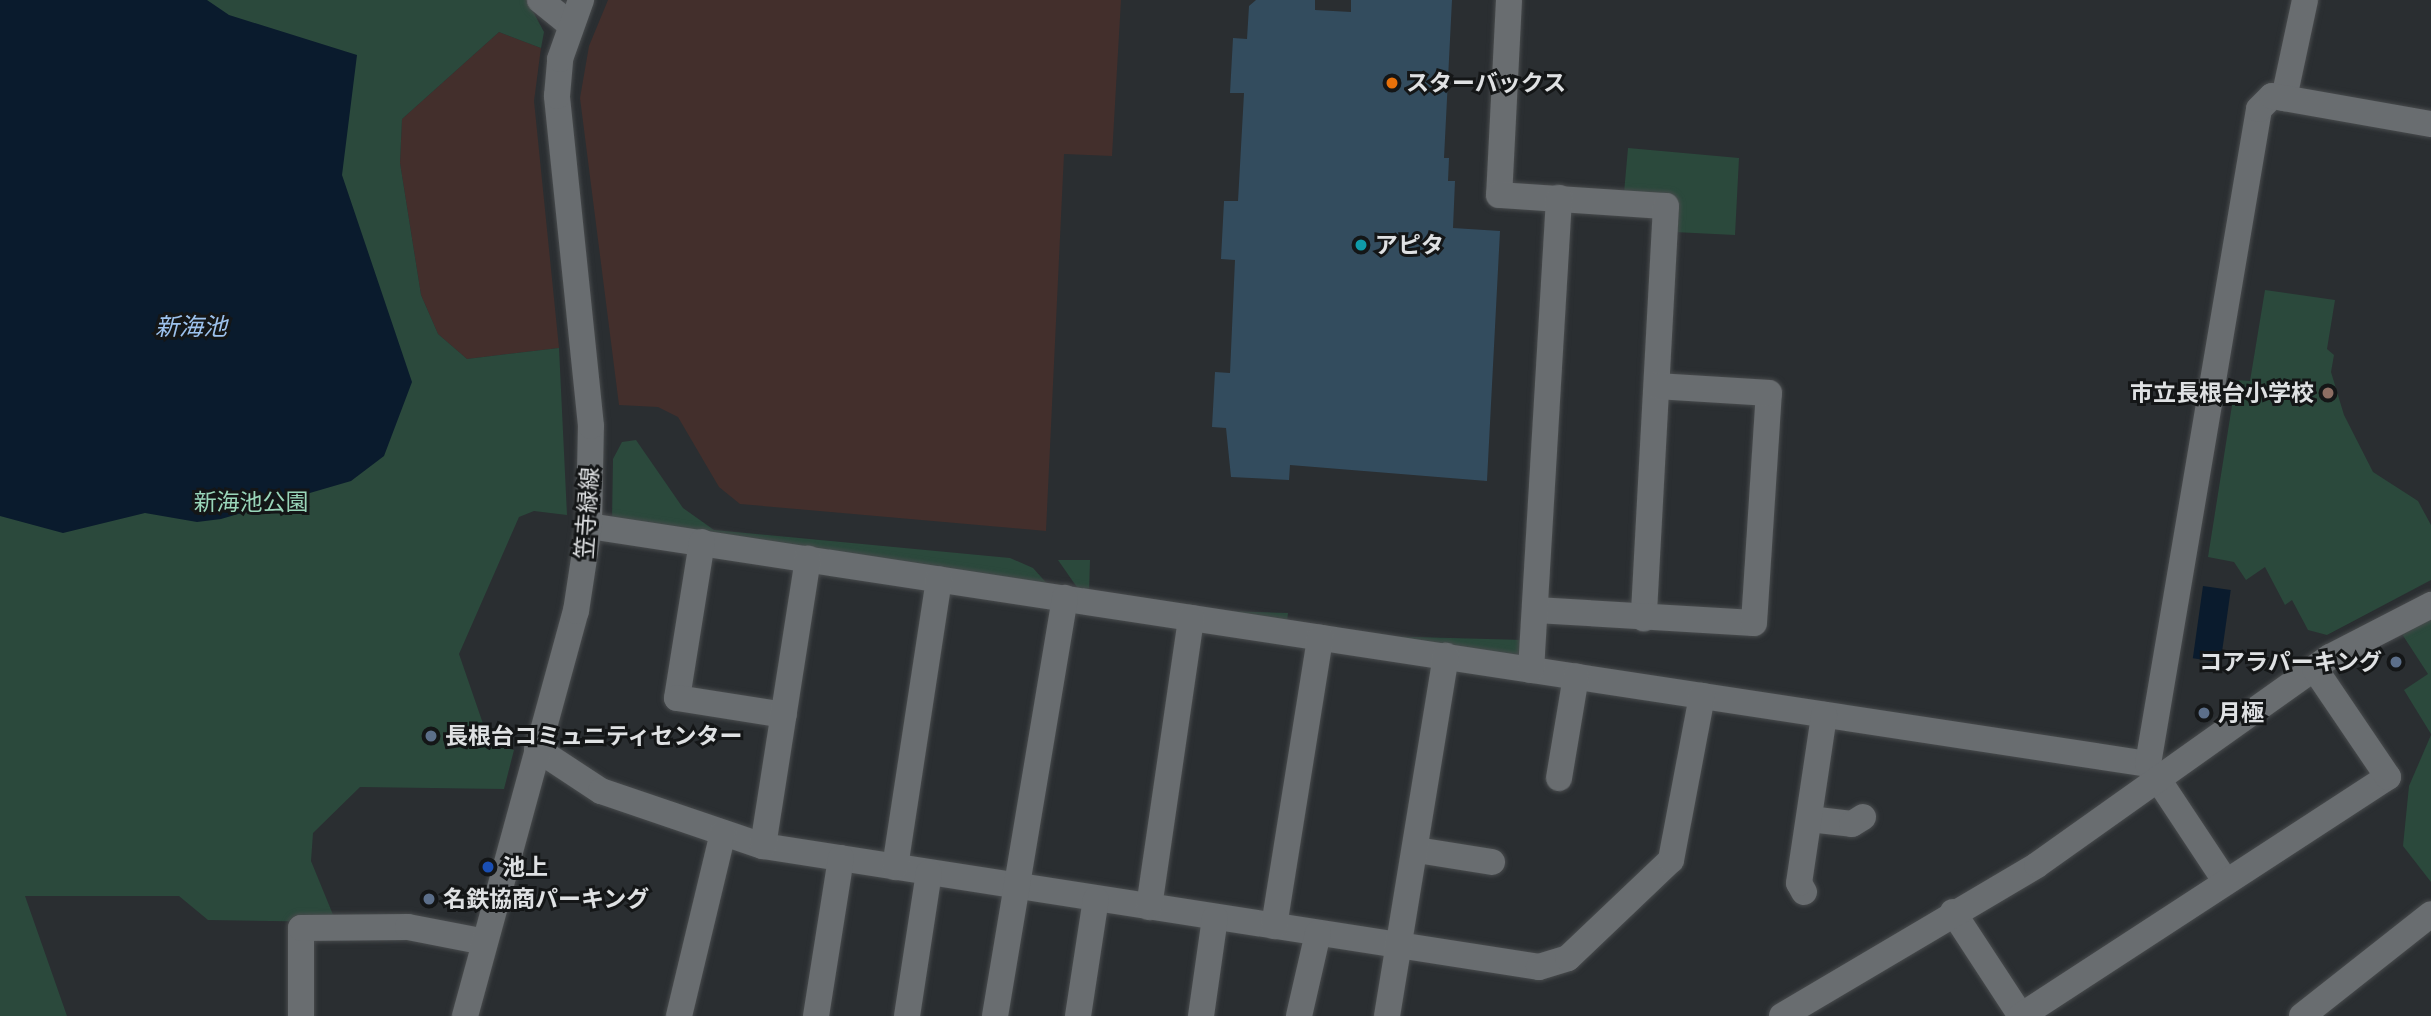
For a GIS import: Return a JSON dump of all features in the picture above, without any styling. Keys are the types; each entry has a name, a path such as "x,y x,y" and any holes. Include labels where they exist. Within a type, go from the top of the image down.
{"street":[{"path":"540,0 570,24"},
{"name":"笠寺緑線","path":"465,1016 576,611 589,526 592,426 557,96 570,24 581,0"},
{"path":"1509,0 1499,195 1666,206 1644,618"},
{"path":"2284,98 2305,0"},
{"path":"2226,882 2152,770 2259,110 2264,97 2284,98 2431,124"},
{"path":"1531,670 1559,198"},
{"path":"1536,610 1754,623 1769,393 1657,386"},
{"path":"589,526 1576,676 2152,770"},
{"path":"702,542 677,698 783,715"},
{"path":"762,846 808,559"},
{"path":"895,867 939,579"},
{"path":"995,1016 1065,598"},
{"path":"1782,1016 1953,912 2037,865 2152,770 2315,668 2431,605"},
{"path":"1149,907 1191,618"},
{"path":"1274,926 1320,638"},
{"path":"1387,1016 1402,946 1446,656"},
{"path":"1953,912 2021,1016 2388,777 2315,668"},
{"path":"1559,778 1576,676"},
{"path":"537,749 601,791 762,846 1539,967 1568,958 1671,860 1702,696"},
{"path":"1804,892 1798,883 1824,715"},
{"path":"1810,818 1852,824 1863,817"},
{"path":"678,1016 723,833"},
{"path":"1417,850 1492,862"},
{"path":"816,1016 841,858"},
{"path":"907,1016 929,873"},
{"path":"1078,1016 1096,899"},
{"path":"2302,1016 2431,914"},
{"path":"1200,1016 1215,918"},
{"path":"301,1016 302,928 408,927 485,943"},
{"path":"1299,1016 1318,933"}],"shaded area":[{"path":"608,0 1121,0 1112,156 1064,154 1046,531 740,504 719,487 678,417 658,407 619,405 580,98 589,46"},
{"path":"499,32 541,48 534,101 559,348 467,359 438,334 421,295 400,163 402,119"}],"green space":[{"name":"新海池公園","path":"0,0 527,0 544,32 541,48 499,32 402,119 400,163 421,295 438,334 467,359 559,348 567,515 534,511 519,517 459,654 490,744 514,750 504,789 360,787 313,833 311,861 336,922 208,920 179,896 25,896 67,1016 0,1016"},
{"path":"1628,148 1739,158 1735,235 1674,232 1676,197 1624,193"},
{"path":"2265,290 2335,300 2327,349 2334,355 2331,372 2344,415 2373,472 2418,501 2431,525 2431,580 2327,635 2308,630 2292,600 2285,605 2265,567 2246,580 2234,562 2208,557 2236,380 2250,381"},
{"path":"636,440 683,508 714,530 1010,558 1033,568 1051,588 612,521 613,459 622,442"},
{"path":"1058,560 1090,560 1089,594 1081,593"},
{"path":"1193,610 1288,613 1287,622 1376,636 1525,640 1525,651 1512,660"},
{"path":"2431,614 2431,734 2404,690 2428,674 2400,631"},
{"path":"2431,735 2431,882 2403,846 2409,786"}],"water":[{"name":"新海池","path":"0,0 207,0 229,15 357,55 342,175 412,382 384,456 351,481 221,519 197,522 145,513 63,533 0,516"},
{"path":"2203,586 2231,590 2221,662 2193,658"}],"building":[{"name":"アピタ","path":"1256,0 1315,0 1315,10 1351,12 1351,0 1452,0 1444,158 1449,158 1448,181 1455,181 1453,228 1500,231 1487,481 1290,465 1289,480 1231,477 1226,428 1212,427 1215,372 1230,373 1235,260 1221,259 1224,201 1238,201 1244,93 1230,93 1233,38 1247,39 1249,6"}],"place":[{"name":"スターバックス","path":"1392,83"},
{"name":"アピタ","path":"1361,245"},
{"name":"市立長根台小学校","path":"2328,393"},
{"name":"コアラパーキング","path":"2396,662"},
{"name":"月極","path":"2204,713"},
{"name":"長根台コミュニティセンター","path":"431,736"},
{"name":"池上","path":"488,867"},
{"name":"名鉄協商パーキング","path":"429,899"}]}
